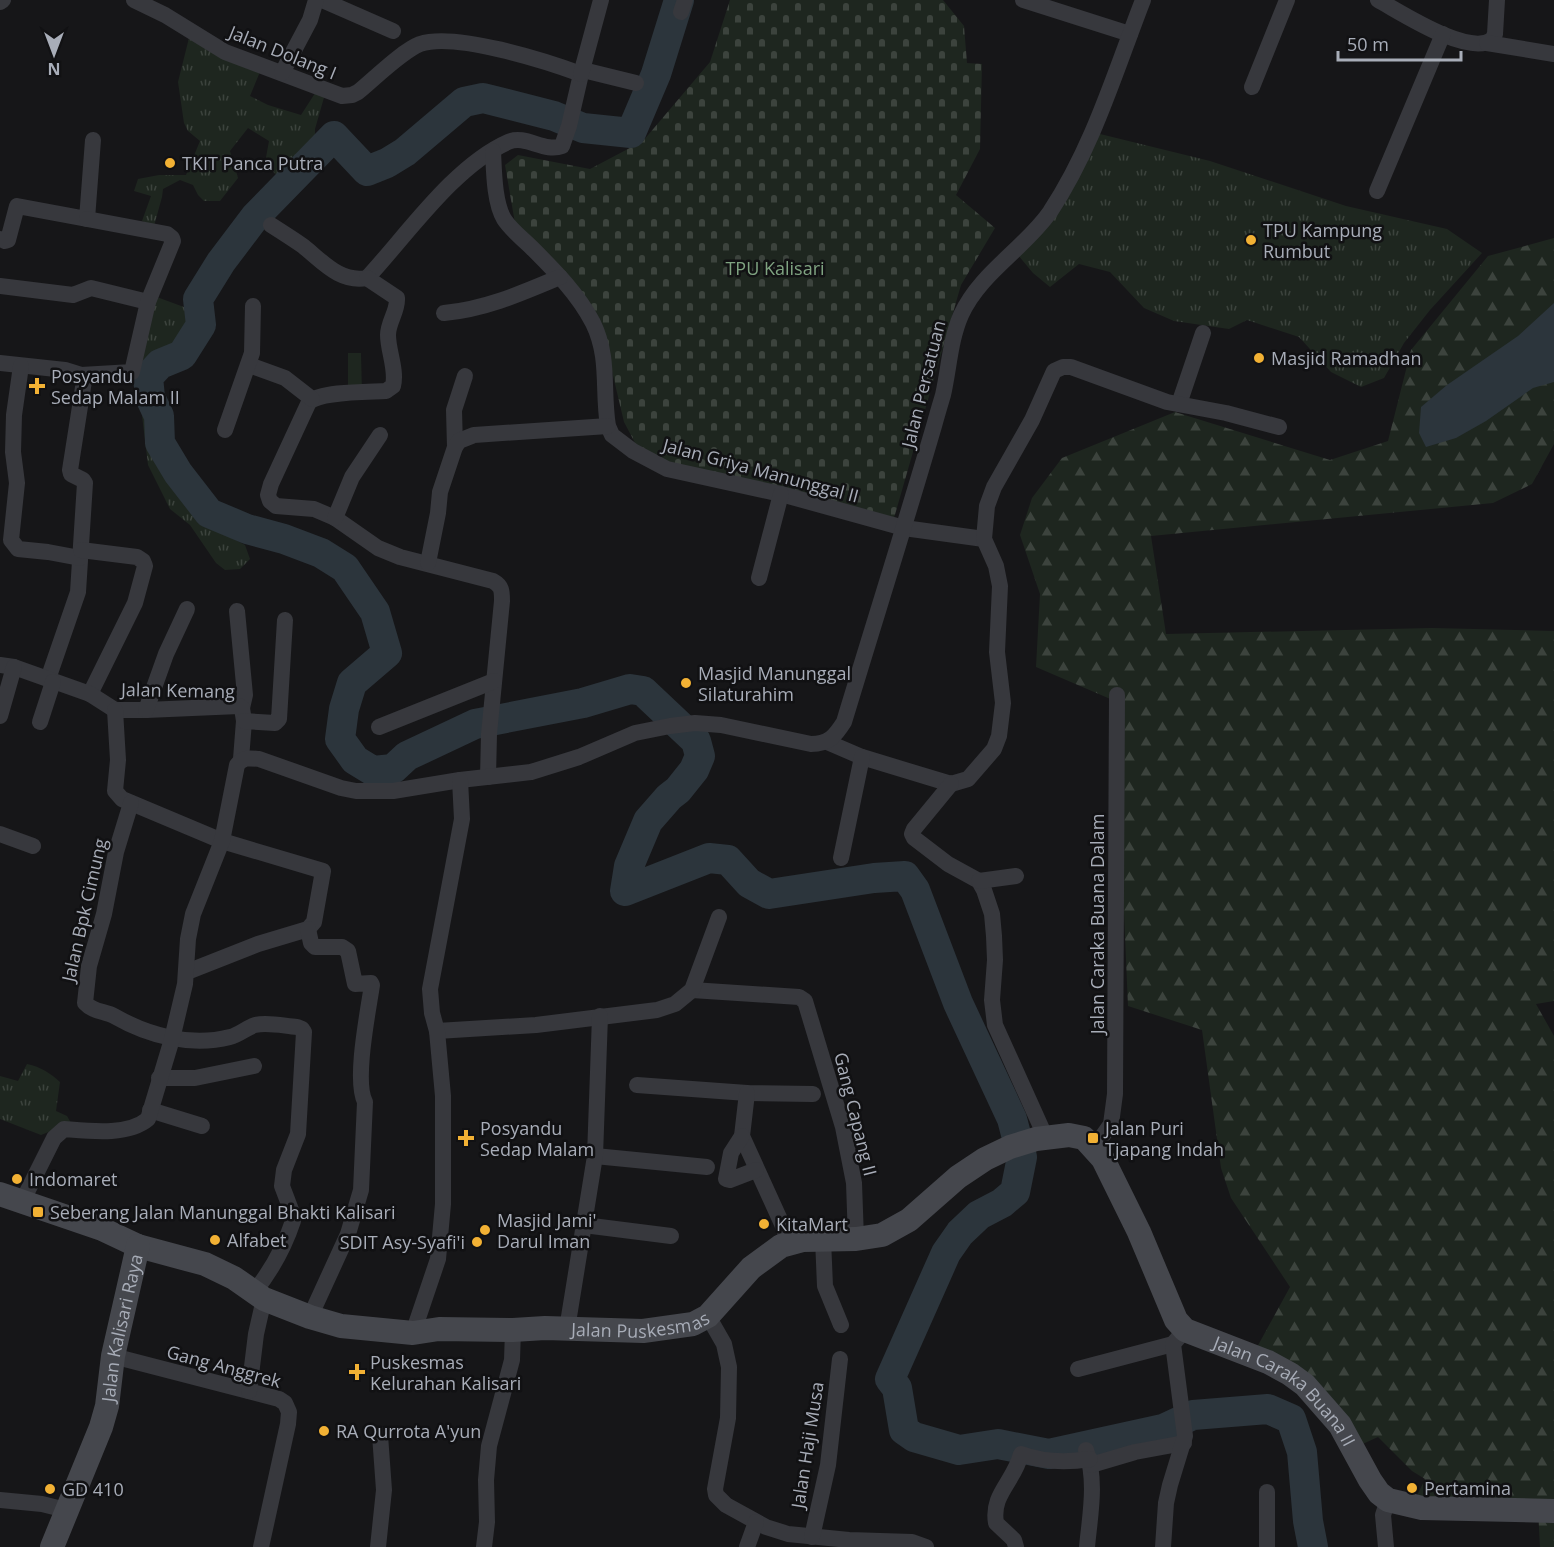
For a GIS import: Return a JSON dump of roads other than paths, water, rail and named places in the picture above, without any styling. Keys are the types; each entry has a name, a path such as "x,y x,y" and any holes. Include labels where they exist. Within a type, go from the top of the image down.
{"street":[{"name":"Jalan Dolang I","path":"134,0 165,15 225,52 342,96 352,95 411,49 429,42 507,50 582,72"},
{"path":"282,73 309,20 316,0"},
{"path":"322,0 393,31"},
{"path":"367,278 456,179 475,162 509,141 518,140 558,148 562,146 601,0"},
{"path":"1023,0 1130,34"},
{"name":"Jalan Persatuan","path":"828,742 835,737 844,722 942,397 952,348 962,315 987,278 1049,213 1094,129 1143,0"},
{"path":"1252,87 1287,0"},
{"path":"1377,0 1443,34 1465,42 1490,42 1554,54"},
{"path":"1490,42 1496,27 1497,0"},
{"path":"1377,191 1443,34"},
{"path":"582,72 636,83"},
{"path":"87,219 93,140"},
{"path":"454,447 459,441 474,435 608,426 602,346 581,301 504,219 494,174 493,151"},
{"path":"0,239 8,240 17,206 167,234 173,241 148,303 132,372 81,375 65,370 0,363"},
{"path":"271,225 337,274 348,278 367,278 398,298 388,332 394,376 393,386 386,391 312,399 307,405 271,484 268,495 270,501 276,506 314,508 335,518 378,548 400,557 493,581 500,585 502,592 489,734 488,777"},
{"path":"444,313 496,304 560,277"},
{"path":"0,286 73,295 91,288 148,303"},
{"path":"225,430 249,365 254,338 253,306"},
{"path":"1179,404 1203,333"},
{"path":"249,365 285,378 312,399"},
{"path":"21,366 14,415 13,452 16,483 11,540 18,549 137,556 145,566 135,603 90,694"},
{"path":"241,759 259,759 341,788 357,791 393,791 531,772 579,757 635,733 695,723 742,729 796,742 816,744 828,742 862,757 951,784 968,779 998,742 1003,703 997,652 1000,586 996,566 984,538 987,506 990,495 1032,420 1054,371 1057,368 1071,367 1142,394 1279,427"},
{"path":"40,722 78,592 85,483 71,474 69,470 84,381 81,375"},
{"path":"428,563 440,492 454,447 454,410 465,376"},
{"name":"Jalan Griya Manunggal II","path":"608,426 612,435 633,451 667,469 781,494 904,528 984,538"},
{"path":"335,518 352,477 380,435"},
{"path":"759,578 781,494"},
{"path":"146,711 166,654 187,609"},
{"path":"237,611 245,695 243,715 275,723 279,720 285,620"},
{"path":"0,716 7,666"},
{"name":"Jalan Kemang","path":"7,666 90,694 115,710 146,711 236,706 243,715 241,759 237,765 222,841 193,914 188,939 187,972 172,1039 150,1110"},
{"path":"379,727 494,681"},
{"name":"Jalan Caraka Buana Dalam","path":"1094,1148 1111,1125 1115,1094 1117,695"},
{"path":"115,710 118,760 115,791 122,800 222,841 323,871 316,912 310,927 311,943 315,947 342,947 348,951 355,984 371,983 372,985 362,1063 361,1096 365,1102 361,1190 348,1234 310,1317"},
{"path":"841,858 862,757"},
{"path":"413,1333 438,1259 443,1204 443,1096 437,1031 432,1013 430,989 462,819 460,780"},
{"path":"951,784 912,834 931,852 979,881 992,914 995,1025 1041,1138"},
{"name":"Jalan Bpk Cimung","path":"131,803 116,852 104,914 89,966 85,1003 89,1008 110,1014 131,1026 172,1039"},
{"path":"0,834 33,846"},
{"path":"979,881 1016,876"},
{"path":"437,1031 536,1025 657,1010 675,1004 692,990 719,916"},
{"path":"187,972 258,944 310,927"},
{"name":"Gang Capang II","path":"692,990 799,997 805,1001 843,1127 854,1183 856,1239"},
{"path":"567,1329 595,1156 600,1016"},
{"path":"172,1039 228,1038 255,1025 264,1024 302,1029 304,1035 297,1134 284,1170 282,1186 293,1221 278,1260 259,1296 249,1391"},
{"path":"159,1078 195,1078 254,1066"},
{"path":"637,1085 747,1093 813,1094"},
{"path":"747,1093 742,1136 731,1153 726,1179 730,1180 756,1170"},
{"path":"11,1198 59,1132 64,1129 98,1132 135,1127 148,1119 150,1110 202,1126"},
{"name":"Jalan Puskesmas","path":"138,1246 205,1264 234,1278 259,1296 310,1317 341,1326 413,1333 439,1329 656,1330 693,1324 708,1316 751,1268 767,1255 789,1243 823,1239 856,1239 882,1235 899,1227 967,1171 1010,1147 1041,1138 1076,1135 1084,1138 1094,1148"},
{"path":"742,1136 789,1243"},
{"name":"Jalan Caraka Buana II","path":"1094,1148 1115,1182 1139,1232 1176,1320 1179,1337 1268,1362 1305,1385 1340,1425 1370,1480 1379,1493 1388,1500"},
{"path":"595,1156 707,1167"},
{"name":"Jalan Kalisari Raya","path":"11,1198 102,1229 138,1246 113,1356 107,1406 101,1427 52,1547"},
{"path":"584,1225 671,1236"},
{"path":"823,1239 825,1286 841,1325"},
{"path":"708,1316 724,1344 729,1366 728,1418 716,1481 716,1495 726,1505 775,1531 849,1540 912,1542 926,1547"},
{"path":"484,1547 489,1446 512,1360 513,1330"},
{"path":"1078,1369 1179,1337 1185,1440 1170,1485 1163,1547"},
{"name":"Gang Anggrek","path":"113,1356 279,1399 285,1403 289,1412 287,1434 261,1547"},
{"name":"Jalan Haji Musa","path":"812,1537 828,1465 840,1359"},
{"path":"378,1547 384,1490 380,1434"},
{"path":"1016,1547 1014,1540 996,1523 995,1512 1000,1493 1012,1478 1021,1454 1072,1462 1136,1452 1185,1440"},
{"path":"1087,1547 1092,1493 1089,1458"},
{"path":"1267,1492 1267,1547"},
{"path":"0,1500 42,1504 66,1510"},
{"path":"1386,1547 1383,1515 1388,1500 1422,1508 1554,1510"},
{"path":"747,1547 756,1522"}],"waterway":[{"path":"679,0 656,74 631,133 583,128 554,116 483,98 464,102 405,152 367,171 334,136 255,217 221,262 198,299 201,325 182,355 160,364 148,377 150,397 159,416 160,443 178,473 209,513 247,529 284,539 321,553 345,568 375,612 387,653 352,683 344,709 340,739 355,760 373,771 393,769 407,756 475,724 583,703 630,689 643,691 696,741 700,756 694,770 648,821 629,866 625,891 709,858 728,860 749,883 769,894 874,878 905,876 915,890 958,1003 1012,1119 1022,1157 1015,1192 1002,1203 979,1215 960,1233 946,1253 890,1379 897,1388 904,1430 914,1437 959,1450 998,1444 1049,1454 1163,1429 1193,1415 1268,1409 1291,1419 1302,1452 1308,1521 1313,1547"}],"place":[{"name":"TKIT Panca Putra","path":"170,163"},
{"name":"TPU Kampung Rumbut","path":"1251,240"},
{"name":"Masjid Ramadhan","path":"1259,358"},
{"name":"Posyandu Sedap Malam II","path":"37,386"},
{"name":"Masjid Manunggal Silaturahim","path":"686,683"},
{"name":"Posyandu Sedap Malam","path":"466,1138"},
{"name":"Jalan Puri Tjapang Indah","path":"1093,1138"},
{"name":"Indomaret","path":"17,1179"},
{"name":"Seberang Jalan Manunggal Bhakti Kalisari","path":"38,1212"},
{"name":"KitaMart","path":"764,1224"},
{"name":"Masjid Jami' Darul Iman","path":"485,1230"},
{"name":"Alfabet","path":"215,1240"},
{"name":"SDIT Asy-Syafi'i","path":"477,1242"},
{"name":"Puskesmas Kelurahan Kalisari","path":"357,1372"},
{"name":"RA Qurrota A'yun","path":"324,1431"},
{"name":"Pertamina","path":"1412,1488"},
{"name":"GD 410","path":"50,1489"}],"park label":[{"name":"TPU Kalisari","path":"775,268"}]}
